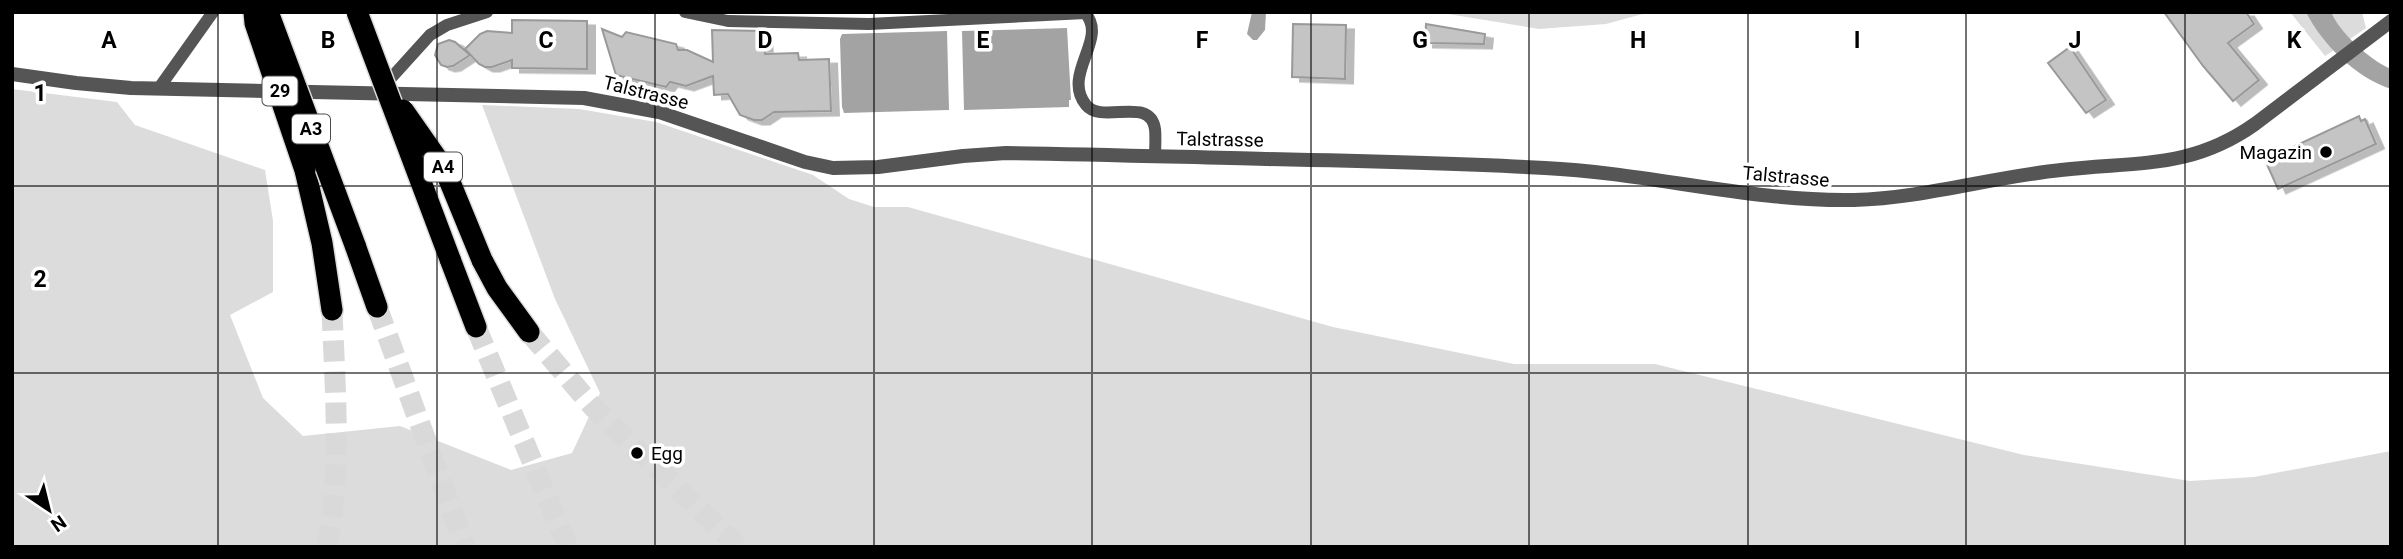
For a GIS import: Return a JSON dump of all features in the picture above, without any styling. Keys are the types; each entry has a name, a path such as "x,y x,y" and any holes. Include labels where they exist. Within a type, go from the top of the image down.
{"highway":[{"name":"29","path":"254,12 255,23 298,145 322,243 332,310"},
{"name":"A3","path":"268,12 377,307"},
{"path":"357,12 381,90 476,327"},
{"name":"A4","path":"381,90 445,170 482,260 528,332"}],"street":[{"name":"Talstrasse","path":"12,74 76,83 159,88 381,90 604,100 659,112 805,162 833,168 878,167 985,154 1546,168 1802,198 1875,199 2039,172 2192,157 2245,132 2391,21"}],"lane":[{"path":"381,90 430,34 487,12"},
{"path":"685,12 728,21 869,24 1086,13 1093,28 1078,82 1082,99 1087,107 1097,112 1138,112 1148,116 1153,121 1155,130 1155,157"},
{"path":"159,88 213,13"}],"shaded area":[{"path":"1252,12 1266,12 1265,30 1257,40 1247,34"},
{"path":"1436,12 1650,12 1606,24 1539,29"},
{"path":"2290,12 2362,12 2366,28 2325,56"},
{"path":"2306,12 2331,12 2356,45 2374,60 2391,69 2391,89 2365,76 2341,58 2321,36"},
{"path":"1067,28 1071,100 1069,107 964,110 962,31"},
{"path":"947,31 949,110 844,113 840,39 842,34"},
{"path":"12,89 117,102 135,125 265,170 273,221 273,292 230,315 263,398 303,436 400,426 511,470 572,453 600,393 555,299 482,105 579,109 656,122 813,175 849,199 874,207 908,207 1333,327 1514,364 1655,364 2024,455 2190,481 2254,477 2391,451 2391,547 12,547"}],"building":[{"path":"2164,12 2246,12 2254,24 2228,43 2259,80 2233,101 2203,66"},
{"path":"512,20 587,21 587,69 512,68 512,60 485,67 465,49 480,34 487,31 512,33"},
{"path":"1293,24 1346,25 1345,79 1292,77"},
{"path":"1426,24 1485,34 1484,44 1425,43"},
{"path":"602,29 622,37 626,32 676,44 678,50 687,50 713,62 712,30 764,31 765,54 798,53 799,60 829,59 831,111 774,112 762,120 754,120 740,115 728,94 714,95 713,76 686,86 670,82 666,87 616,75"},
{"path":"449,40 470,55 447,67 441,65 435,55 438,44"},
{"path":"2070,47 2106,100 2086,113 2048,63"},
{"name":"Magazin","path":"2359,116 2361,121 2365,119 2376,144 2278,189 2265,160"}],"tunnel":[{"path":"377,307 465,547"},
{"path":"327,547 336,459 332,310"},
{"path":"476,327 568,547"},
{"path":"529,332 594,408 739,547"}],"place":[{"name":"Magazin","path":"2326,152"},
{"name":"Egg","path":"637,453"}]}
